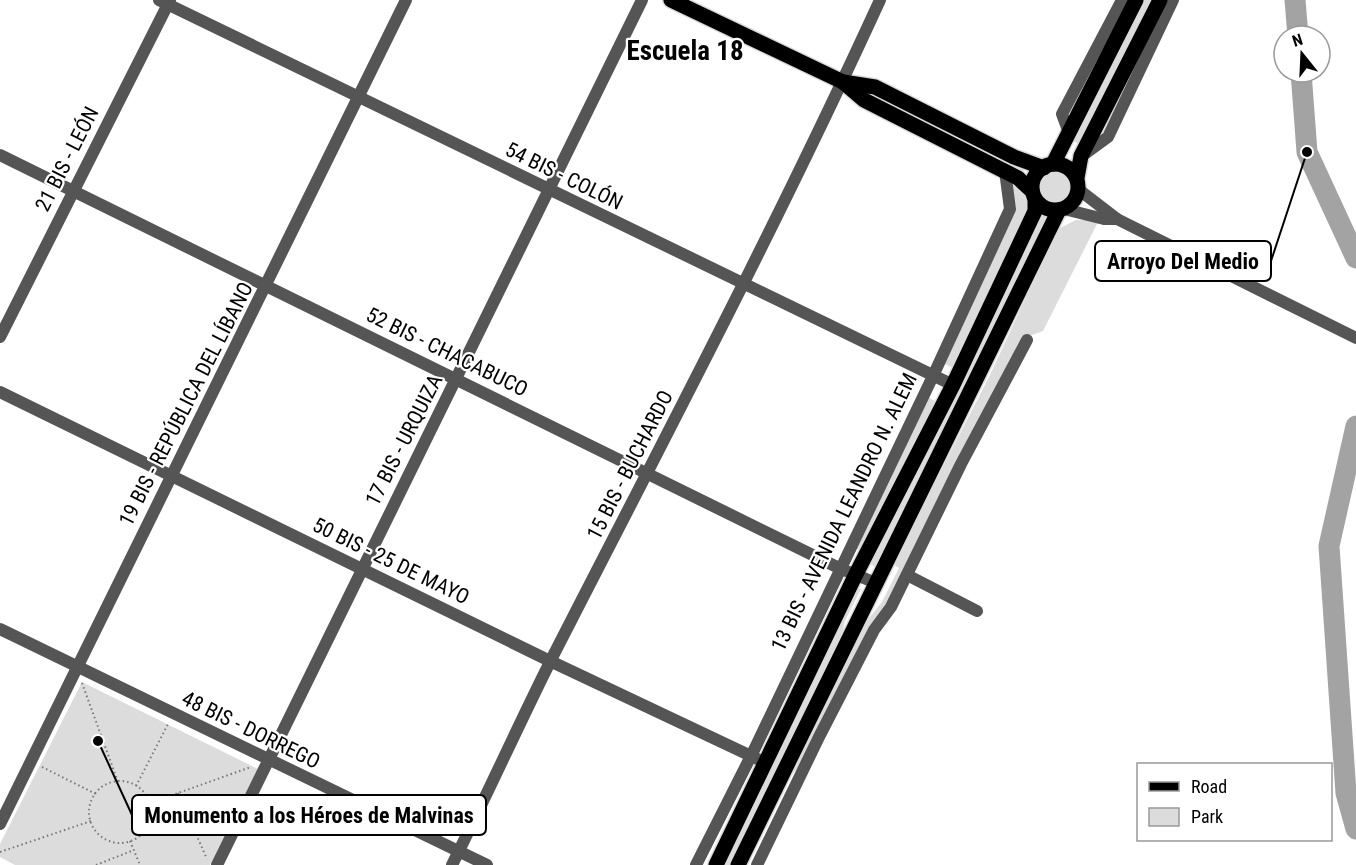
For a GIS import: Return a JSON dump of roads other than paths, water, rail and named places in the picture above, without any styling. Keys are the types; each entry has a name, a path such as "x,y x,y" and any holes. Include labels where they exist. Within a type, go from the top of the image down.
{"main road":[{"path":"671,0 843,82 864,100 1018,178 1048,209 1062,209 1072,204 1081,156 1160,0"},
{"path":"1034,195 1035,176 1048,166 1069,133 1136,0"},
{"path":"843,82 875,87 1014,157 1048,166 1067,168 1077,184"},
{"name":"13 BIS - AVENIDA LEANDRO N. ALEM","path":"716,865 856,574 953,385 1035,211 1034,195"},
{"path":"738,865 1062,209"}],"street":[{"name":"19 BIS - REPÚBLICA DEL LÍBANO","path":"0,824 406,0"},
{"name":"17 BIS - URQUIZA","path":"217,865 642,0"},
{"name":"15 BIS - BUCHARDO","path":"452,865 550,661 649,472 843,82 880,0"},
{"path":"1069,133 1062,114 1122,0"},
{"path":"1081,156 1108,136 1173,0"},
{"name":"54 BIS - COLÓN","path":"166,1 547,190 953,385"},
{"name":"21 BIS - LEÓN","path":"0,337 166,1"},
{"name":"52 BIS - CHACABUCO","path":"0,155 649,472 839,568 876,583"},
{"name":"13 BIS - AVENIDA LEANDRO N. ALEM","path":"696,865 751,756 839,568 933,376 1010,209 1005,171"},
{"path":"1077,184 1117,219 1356,338"},
{"path":"1062,209 1104,219 1117,219"},
{"path":"757,865 824,727 874,630 891,607 961,464 1027,340"},
{"name":"50 BIS - 25 DE MAYO","path":"0,392 550,661 766,763"},
{"path":"907,575 976,611"},
{"name":"48 BIS - DORREGO","path":"0,628 268,761 487,865"}],"waterway":[{"path":"1295,0 1297,24"},
{"path":"1302,84 1307,152 1356,258"},
{"path":"1356,426 1329,546 1346,793 1356,829"}],"place":[{"name":"Arroyo Del Medio","path":"1307,152"},
{"name":"Monumento a los Héroes de Malvinas","path":"98,741"}],"district":[{"name":"Escuela 18","path":"685,51"}]}
